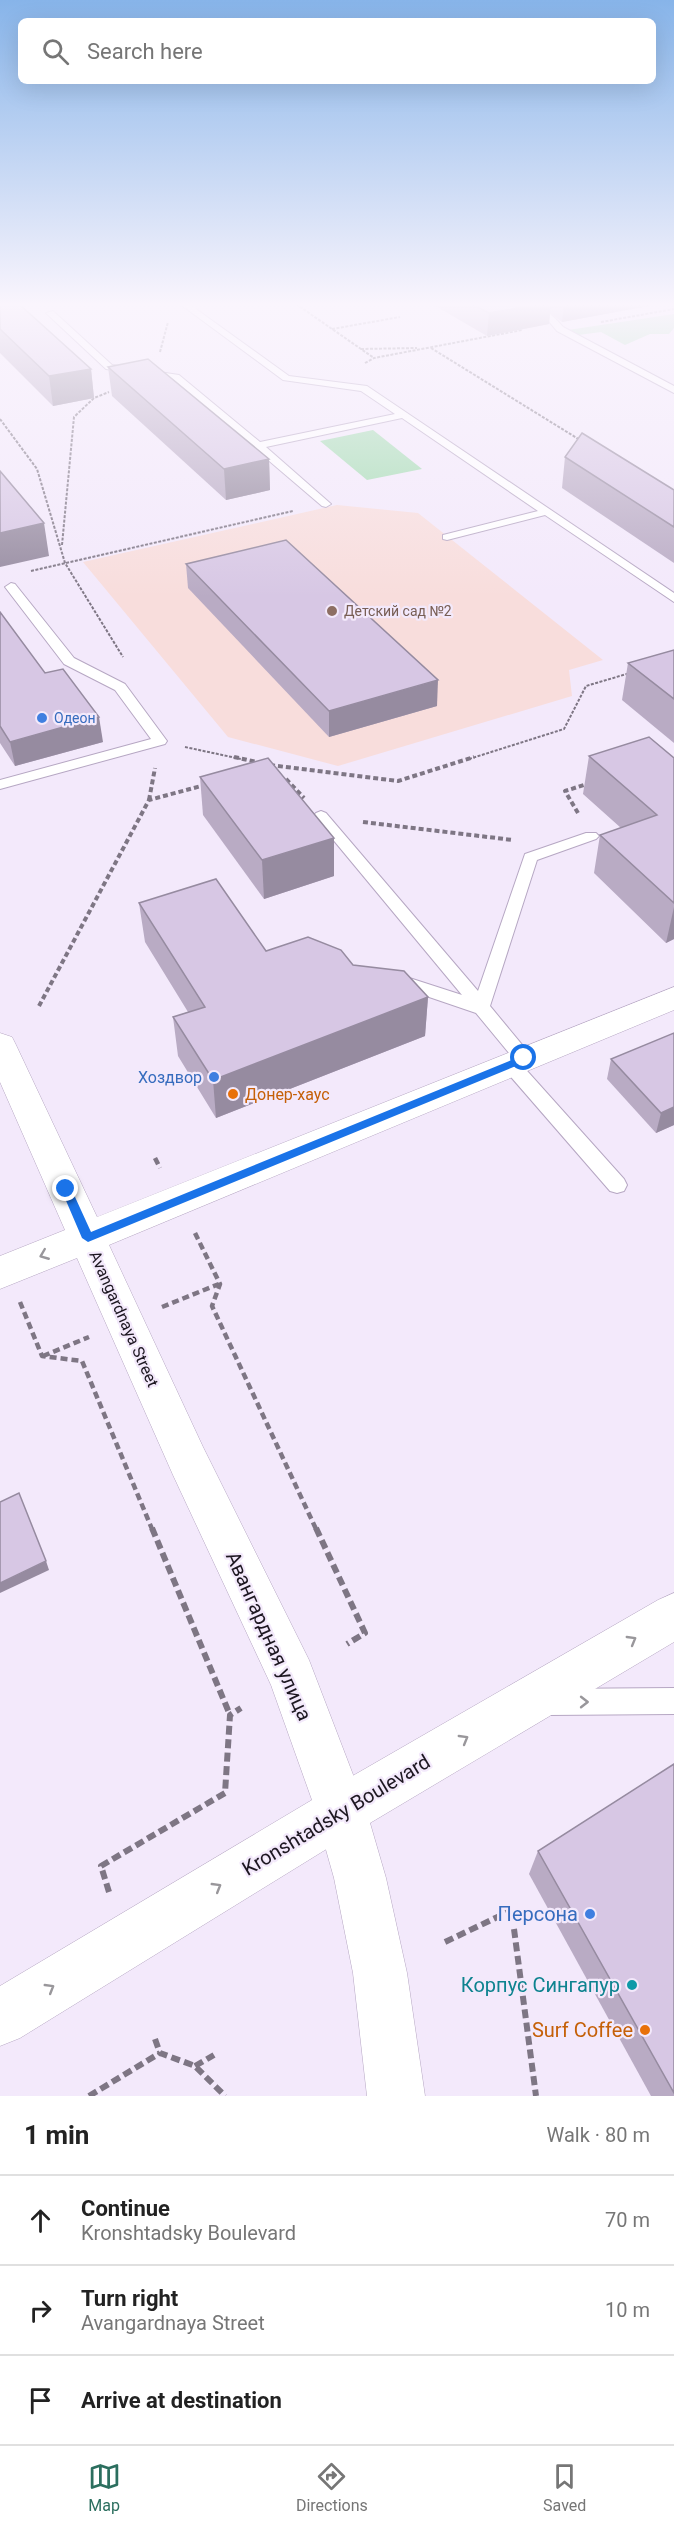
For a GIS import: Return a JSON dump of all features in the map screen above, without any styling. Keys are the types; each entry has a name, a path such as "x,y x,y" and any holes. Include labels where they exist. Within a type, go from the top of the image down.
{"main road":[{"path":"3,1272 674,998"},
{"name":"Avangardnaya Street","path":"0,1045 188,1461 292,1677 341,1811"},
{"name":"Kronshtadsky Boulevard","path":"0,2018 341,1811 674,1616"},
{"path":"341,1811 360,1878 380,1973 396,2096"}],"lane":[{"path":"205,402 326,504"},
{"path":"385,402 674,598"},
{"path":"258,446 403,415"},
{"path":"447,537 545,512"},
{"path":"0,785 160,741 120,687 69,661 11,587"},
{"path":"321,816 480,1008 517,1061 617,1185"},
{"path":"480,1008 530,858 591,836"},
{"path":"382,975 480,1008"},
{"path":"526,1702 674,1701"}],"path":[{"path":"61,550 74,417 90,402"},
{"path":"519,402 583,441"},
{"path":"0,419 37,468 65,563 133,673 120,687"},
{"path":"65,563 326,504"},
{"path":"160,741 272,766 398,781 564,729 586,686 641,670"},
{"path":"261,769 272,766"},
{"path":"272,766 321,816 467,836 568,844"},
{"path":"591,836 565,791 597,781"},
{"path":"39,1006 149,800 205,785"},
{"path":"155,1158 220,1284 212,1306 364,1633 347,1644"},
{"path":"3,1272 42,1356 82,1361 230,1714 225,1793 101,1866 109,1892"},
{"path":"230,1714 241,1708"},
{"path":"445,1942 508,1912"},
{"path":"514,1929 536,2096"},
{"path":"155,2039 160,2053 195,2066 225,2096"},
{"path":"89,2096 160,2053"},
{"path":"195,2066 214,2055"}],"shaded area":[{"name":"Детский сад №2","path":"337,505 418,513 603,660 569,670 572,696 338,766 228,737 83,562"}],"green space":[{"path":"373,430 422,469 367,480 320,441"}],"building":[{"path":"148,402 200,402 269,459 224,469"},
{"path":"582,433 674,490 674,527 565,457"},
{"path":"0,471 44,523 0,533"},
{"path":"286,540 438,680 329,711 186,564"},
{"path":"0,612 45,673 63,669 99,717 10,742 0,726"},
{"path":"674,650 674,699 628,663"},
{"path":"649,737 674,758 674,903 600,835 657,815 589,756"},
{"path":"268,758 334,838 262,860 200,777"},
{"path":"216,879 266,951 308,937 341,950 353,965 404,971 428,997 213,1080 173,1017 205,1007 139,903"},
{"path":"674,1033 674,1107 661,1113 611,1059"},
{"path":"19,1493 46,1561 0,1583 0,1502"},
{"name":"Корпус Сингапур","path":"674,1764 674,2093 538,1851"}],"place":[{"name":"Детский сад №2","path":"332,611"},
{"name":"Одеон","path":"42,718"},
{"name":"Хоздвор","path":"214,1077"},
{"name":"Донер-хаус","path":"233,1094"},
{"name":"Персона","path":"590,1914"},
{"name":"Корпус Сингапур","path":"632,1985"},
{"name":"Surf Coffee","path":"645,2030"}],"route":[{"path":"66,1189 88,1238 524,1058"}]}
